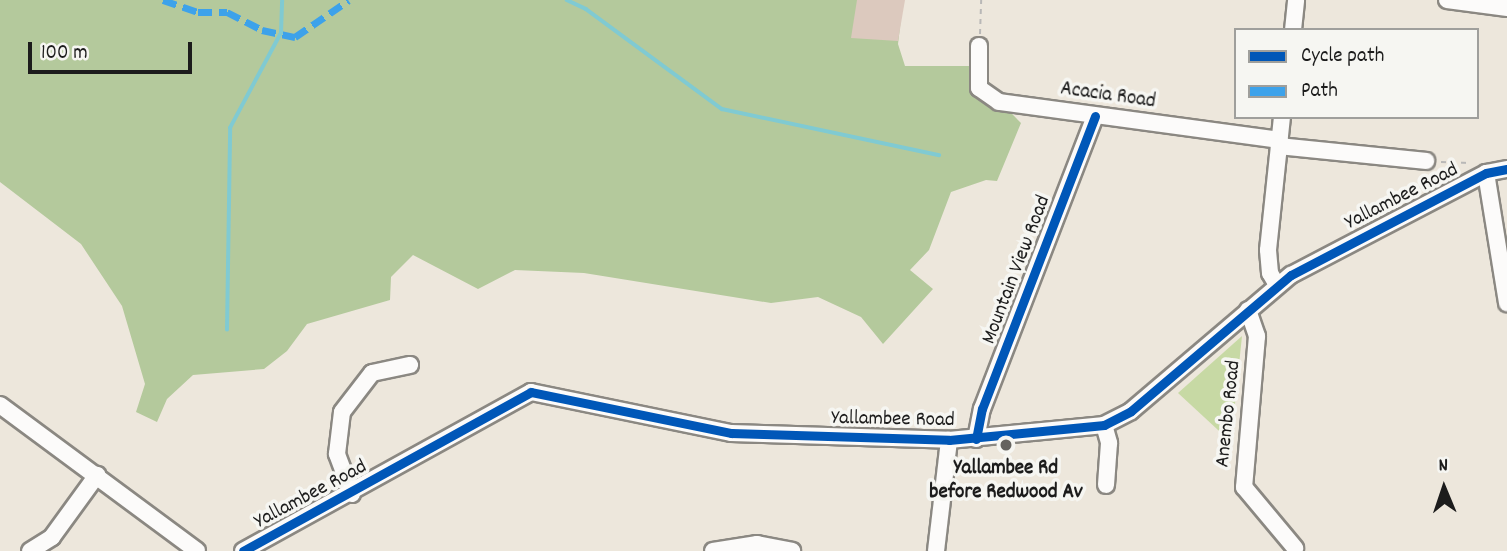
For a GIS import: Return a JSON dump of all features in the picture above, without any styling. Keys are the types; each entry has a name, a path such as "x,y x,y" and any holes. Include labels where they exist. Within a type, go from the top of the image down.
{"street":[{"path":"1293,28 1296,0"},
{"path":"1447,0 1507,8"},
{"name":"Acacia Road","path":"979,46 979,88 999,102 1279,143 1426,161"},
{"name":"Mountain View Road","path":"976,439 982,409 1095,116"},
{"path":"1277,285 1270,274 1268,250 1282,119"},
{"name":"Yallambee Road","path":"243,551 352,494 517,397 538,391 716,431 949,440 1104,425 1131,411 1277,285 1486,173 1507,169"},
{"path":"1486,173 1507,303"},
{"name":"Anembo Road","path":"1248,310 1257,336 1244,487 1295,548"},
{"path":"352,494 337,454 342,412 372,373 410,365"},
{"path":"0,405 197,551"},
{"path":"1104,425 1110,443 1106,485"},
{"path":"936,551 949,440"},
{"path":"30,551 52,537 97,475"},
{"path":"713,551 757,544 792,551"}],"path":[{"path":"979,46 981,0"},
{"path":"1426,161 1471,163"}],"green space":[{"path":"0,0 897,0 903,2 898,44 905,66 976,66 977,78 1021,123 997,181 986,180 951,192 929,250 910,270 933,289 883,344 861,317 818,297 771,303 584,273 515,270 478,289 413,255 391,277 390,300 307,324 287,351 264,369 193,375 167,399 157,422 136,412 145,384 122,306 81,244 0,182"},
{"path":"1242,336 1231,442 1178,393"}],"building":[{"path":"857,0 905,0 898,41 851,38"}],"waterway":[{"path":"227,330 230,128 281,33 282,0"},
{"path":"567,0 586,9 722,109 939,155"}],"marked path":[{"path":"163,0 198,12 227,12 262,30 295,37 349,0"}],"cycle path":[{"path":"976,439 982,409 1095,116"},
{"path":"243,551 531,392 731,433 949,440 1104,425 1131,411 1291,275 1486,173 1507,169"}],"place":[{"name":"Yallambee Rd before Redwood Av","path":"1006,445"}]}
